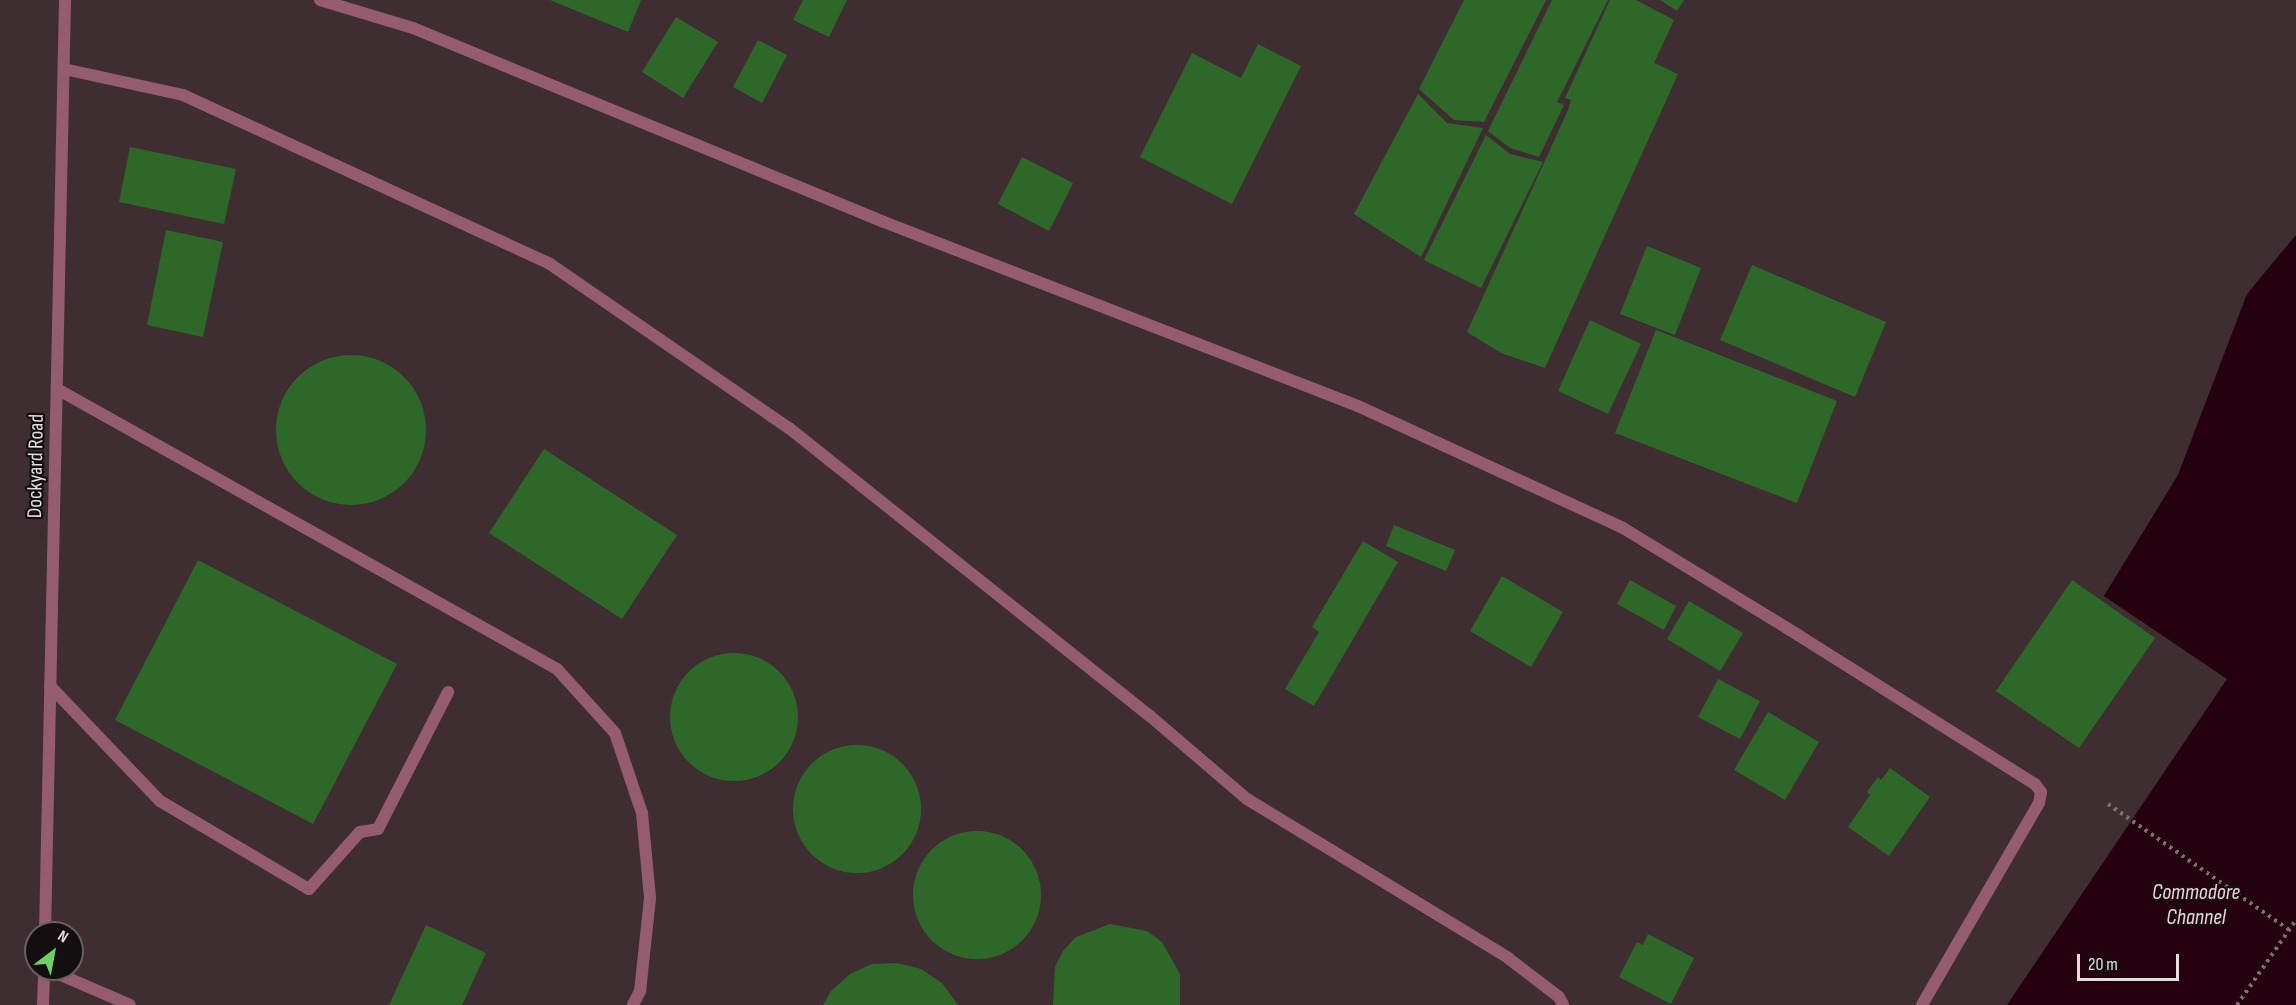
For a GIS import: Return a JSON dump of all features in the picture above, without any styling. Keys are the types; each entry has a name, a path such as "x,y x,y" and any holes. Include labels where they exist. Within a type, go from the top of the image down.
{"street":[{"name":"Dockyard Road","path":"45,921 65,0"},
{"path":"320,0 413,28 884,222 1359,406 1623,528 1808,641 2035,784 2041,792 2039,803 1922,1005"},
{"path":"64,69 183,95 550,264 789,428 1150,716 1247,800 1508,958 1558,997 1563,1005"},
{"path":"57,389 557,669 615,734 642,813 650,898 640,991 633,1005"},
{"path":"50,686 160,801 309,889 360,832 378,829 448,692"},
{"path":"43,1005 45,981"},
{"path":"74,981 130,1005"}],"path":[{"path":"2108,804 2289,930"},
{"path":"2236,1005 2296,920"}],"shaded area":[{"path":"0,0 2296,0 2296,235 2247,294 2178,475 2104,596 2227,679 2007,1005 0,1005"}],"water":[{"name":"Commodore Channel","path":"2296,235 2296,1005 2007,1005 2227,679 2104,596 2178,475 2247,294"}],"building":[{"path":"550,0 641,0 628,32"},
{"path":"803,0 847,0 829,37 793,20"},
{"path":"1464,0 1546,0 1484,122 1454,120 1419,89"},
{"path":"1552,0 1608,0 1557,102 1564,105 1539,157 1510,148 1488,131"},
{"path":"1610,0 1636,0 1674,20 1654,63 1678,74 1545,368 1501,353 1467,332 1568,110 1571,100 1565,98"},
{"path":"1660,0 1684,0 1677,11"},
{"path":"676,17 718,42 683,98 642,72"},
{"path":"758,40 787,55 762,103 733,87"},
{"path":"1258,44 1301,66 1232,204 1140,157 1192,53 1241,78"},
{"path":"1418,94 1447,123 1483,128 1421,257 1354,214"},
{"path":"1486,135 1510,154 1543,162 1481,288 1424,260"},
{"path":"130,147 236,169 224,224 119,202"},
{"path":"1022,157 1073,183 1049,231 998,204"},
{"path":"166,230 223,242 203,337 147,325"},
{"path":"1647,246 1701,268 1675,335 1620,314"},
{"path":"1752,265 1886,322 1855,397 1720,340"},
{"path":"1590,320 1641,344 1608,414 1558,391"},
{"path":"1656,330 1837,401 1797,503 1615,433"},
{"path":"351,355 366,356 380,361 393,367 404,377 414,388 420,401 425,415 425,445 420,459 414,472 404,483 393,493 380,499 366,504 351,505 336,504 322,499 309,493 298,483 288,472 282,459 277,445 276,430 277,415 282,401 288,388 298,377 309,367 322,361 336,356"},
{"path":"544,449 677,535 622,619 489,533"},
{"path":"1394,525 1455,550 1446,571 1386,546"},
{"path":"1363,541 1398,562 1314,706 1285,689 1319,632 1312,627"},
{"path":"198,560 397,664 313,824 115,720"},
{"path":"1502,576 1563,612 1531,667 1470,631"},
{"path":"1630,580 1676,606 1664,630 1617,604"},
{"path":"2072,580 2155,638 2079,748 1996,691"},
{"path":"1689,601 1743,633 1720,671 1667,639"},
{"path":"734,653 758,658 779,672 793,693 798,717 793,741 779,762 758,776 734,781 710,776 689,762 675,741 670,717 675,693 689,672 710,658"},
{"path":"1718,679 1760,701 1740,739 1698,717"},
{"path":"1768,712 1819,742 1785,800 1734,770"},
{"path":"857,745 881,750 902,764 916,785 921,809 916,833 902,854 881,868 857,873 833,868 812,854 798,833 793,809 798,785 812,764 833,750"},
{"path":"1890,768 1930,797 1889,856 1848,827 1870,795 1867,792 1878,777 1881,780"},
{"path":"977,831 1001,836 1022,850 1036,871 1041,895 1036,919 1022,940 1001,954 977,959 953,954 932,940 918,919 913,895 918,871 932,850 953,836"},
{"path":"1110,924 1147,931 1162,942 1180,974 1180,1005 1053,1005 1055,967 1063,951 1076,937"},
{"path":"426,925 486,953 462,1005 389,1005"},
{"path":"1648,934 1694,958 1671,1004 1619,977 1637,942 1643,945"},
{"path":"897,963 921,969 942,983 958,1005 823,1005 831,991 850,974 872,964"}]}
